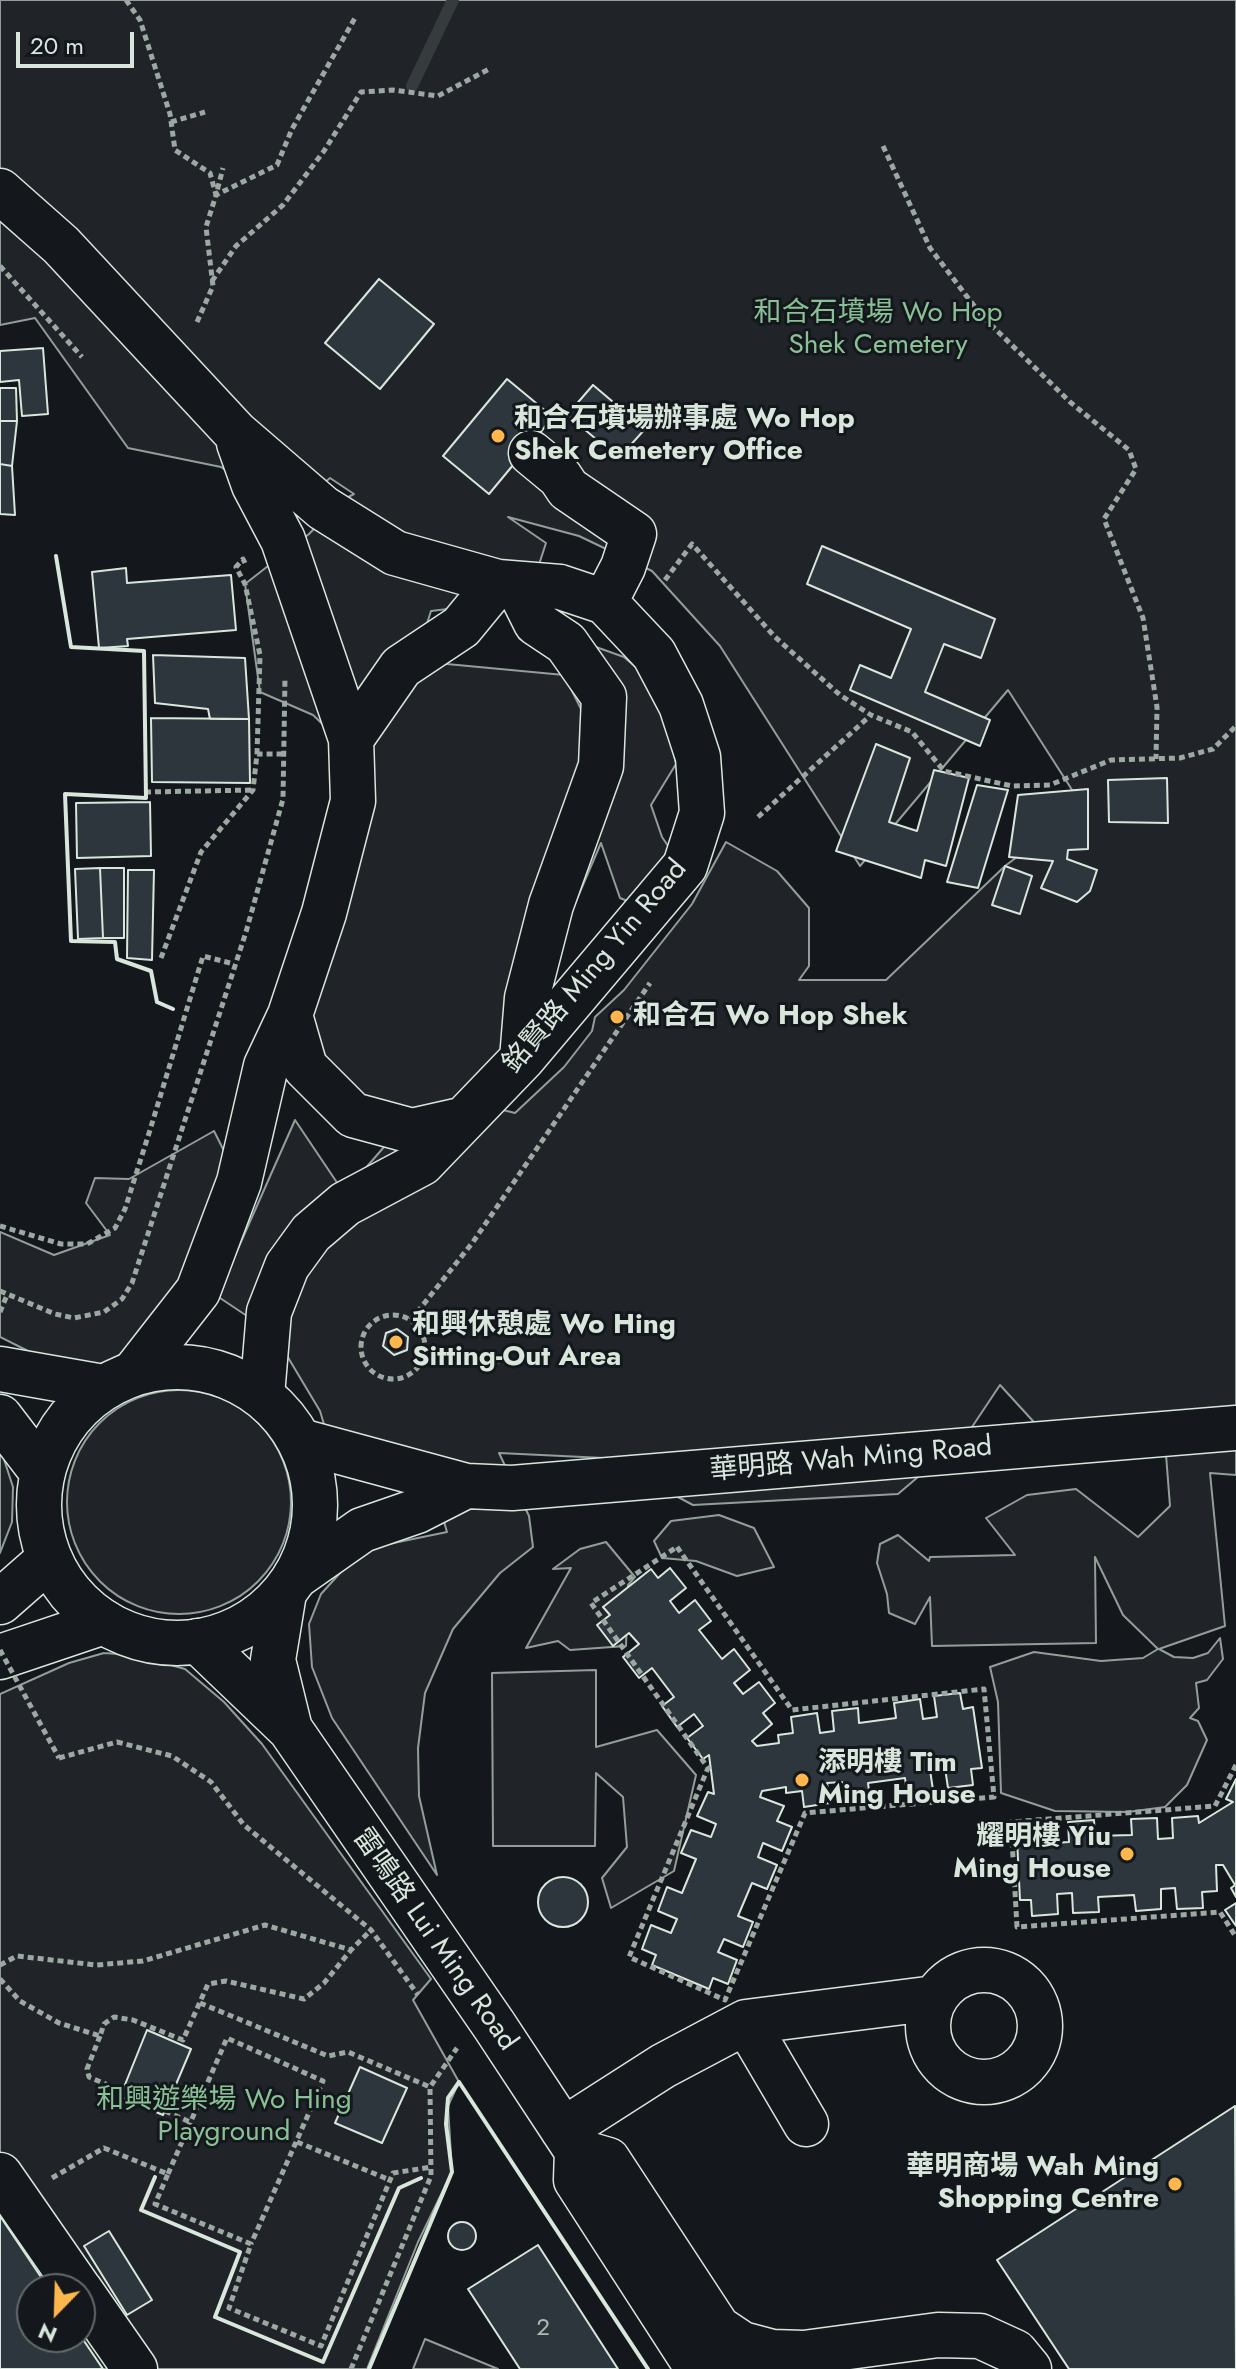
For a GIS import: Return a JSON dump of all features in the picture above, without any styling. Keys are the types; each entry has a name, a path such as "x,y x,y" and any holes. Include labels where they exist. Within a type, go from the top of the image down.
{"street":[{"name":"銘賢路 Ming Yin Road","path":"0,191 61,245 236,433 323,508 395,553 507,584 560,587 605,602 654,654 681,705 698,757 702,813 685,866 522,1059 422,1163 345,1204 303,1244 287,1266 269,1312 262,1395"},
{"name":"銘賢路 Ming Yin Road","path":"118,1380 198,1291 239,1182 266,1066 290,1015 324,913 353,801 351,739 283,540 254,485 236,433"},
{"path":"531,453 560,477 568,489 634,534 623,567 605,602"},
{"path":"351,739 401,667 461,627 507,584 536,623 566,643 604,697 601,766 551,905 527,998 522,1059"},
{"path":"461,627 536,623"},
{"path":"290,1015 305,1067 353,1115 412,1131 461,1120"},
{"path":"170,1367 233,1381 262,1395 300,1441 311,1468 315,1509 307,1551 290,1585 242,1626 198,1641 168,1642 138,1637 104,1622 72,1595 49,1559 39,1516 42,1472 64,1423 86,1399 118,1380 170,1367"},
{"path":"0,1369 118,1380"},
{"path":"0,1417 42,1472"},
{"name":"華明路 Wah Ming Road","path":"300,1441 466,1486 512,1488 1236,1428"},
{"name":"華明路 Wah Ming Road","path":"290,1585 362,1530 417,1511 466,1486"},
{"path":"0,1602 49,1559"},
{"name":"雷鳴路 Lui Ming Road","path":"290,1585 273,1660 290,1729"},
{"path":"0,1657 104,1622"},
{"name":"雷鳴路 Lui Ming Road","path":"198,1641 290,1729 570,2141 576,2180 698,2369"},
{"path":"745,2369 608,2160 570,2141 663,2066 746,2022 935,1998"},
{"path":"746,2022 806,2124"},
{"path":"8,2187 68,2273"},
{"path":"96,2313 135,2369"},
{"path":"718,2328 742,2344 809,2361 907,2355 938,2335 980,2336 1015,2352 1029,2369"}],"path":[{"path":"126,0 140,20 171,122 175,150 210,173 216,195"},
{"path":"216,195 277,165 292,129 355,18"},
{"path":"197,322 212,281 236,246 283,205 324,151 361,92 393,90 438,96 491,68"},
{"path":"171,122 205,112"},
{"path":"883,146 930,248 981,315 1070,402 1129,450 1136,469 1104,519 1143,618 1157,707 1156,759"},
{"path":"212,281 206,227 223,168"},
{"path":"0,266 82,357"},
{"path":"664,581 692,544 775,637 840,695 871,715 912,732 944,771 1012,786 1050,785 1111,760 1180,758 1213,749 1236,726"},
{"path":"161,958 201,852 253,790 260,655 245,584 236,567 243,559 259,602"},
{"path":"0,1291 55,1314 74,1318 104,1312 122,1299 143,1259 283,799 285,674"},
{"path":"758,817 871,715"},
{"path":"257,754 284,754"},
{"path":"145,792 253,790"},
{"path":"0,1226 61,1244 87,1244 115,1228 129,1196 203,956 234,964"},
{"path":"411,1320 473,1242 650,983"},
{"path":"0,1312 7,1294"},
{"path":"391,1314 411,1320 419,1327 425,1348 418,1368 399,1379 379,1376 365,1362 362,1341 372,1323 391,1314"},
{"path":"425,1348 517,1364"},
{"path":"677,1547 792,1710 984,1689 994,1797 805,1813 725,2000 629,1957 708,1768 591,1603 677,1547"},
{"path":"0,1650 59,1758 117,1742 172,1756 211,1782 244,1825 371,1930 424,2002"},
{"path":"1236,1765 1215,1806 1011,1822 1017,1927 1220,1912 1236,1937"},
{"path":"0,1965 17,1956 96,1965 143,1961 265,1925 351,1950"},
{"path":"122,2091 89,2077 87,2069 104,2024 114,2017 133,2020 183,2040 208,1984 226,1981 304,1999 324,1983 371,1930"},
{"path":"0,1979 20,2001 59,2023 100,2036"},
{"path":"200,2003 328,2056 348,2052 430,2087"},
{"path":"251,2244 155,2204 227,2038 323,2081 251,2244 229,2308 321,2346 393,2173 432,2167"},
{"path":"351,2369 432,2167 430,2087 459,2050 450,2038"},
{"path":"165,2111 190,2122"},
{"path":"297,2142 390,2180"},
{"path":"8,2187 104,2148 168,2174"}],"green space":[{"name":"和合石墳場 Wo Hop Shek Cemetery","path":"0,0 1236,0 1236,1475 1210,1473 1225,1626 1159,1649 1174,1657 1193,1658 1208,1653 1220,1638 1223,1659 1207,1680 1196,1683 1199,1708 1190,1718 1198,1721 1207,1740 1187,1785 1165,1807 1128,1812 1055,1811 1001,1793 998,1702 990,1667 1034,1652 1101,1661 1143,1658 1158,1649 1123,1615 1095,1557 1096,1643 932,1646 930,1597 915,1624 889,1613 887,1594 877,1563 880,1544 898,1535 929,1561 930,1557 1015,1555 986,1518 1027,1495 1076,1489 1138,1537 1170,1506 1164,1429 1054,1444 1000,1385 966,1436 898,1494 693,1505 604,1458 499,1453 529,1516 533,1547 500,1573 453,1629 425,1693 418,1748 419,1796 437,1875 332,1718 312,1667 309,1624 321,1594 350,1562 379,1546 447,1532 434,1487 329,1441 320,1411 274,1334 217,1296 295,1120 344,1193 397,1132 322,1088 308,1012 372,771 313,715 260,692 245,584 309,534 341,501 354,494 330,478 289,514 221,467 128,448 35,318 0,325","holes":["508,517 579,536 652,571 720,646 860,866 1008,690 1083,807 1005,866 886,980 799,980 809,966 809,908 777,871 726,842 692,904 624,990 595,1017 592,1031 564,1067 515,1113 503,1110 482,1077 533,1001 601,843 620,898 666,917 687,874 662,837 651,805 676,764 660,688 624,657 582,642 611,769 564,675 415,661 431,611 490,604 531,589 546,543"]},
{"path":"214,1131 228,1159 255,1175 119,1379 30,1352 0,1337 0,1232 54,1255 110,1235 86,1203 95,1178 129,1179"},
{"path":"179,1390 201,1392 222,1399 258,1423 282,1459 289,1480 289,1524 282,1545 258,1581 222,1605 201,1612 179,1614 157,1612 136,1605 100,1581 76,1545 69,1524 67,1502 69,1480 76,1459 100,1423 136,1399 157,1392"},
{"path":"0,1447 13,1487 12,1522 0,1553"},
{"path":"719,1515 754,1528 774,1567 737,1576 696,1561 662,1558 654,1541 671,1521"},
{"path":"606,1542 635,1577 628,1585 626,1646 570,1650 558,1641 526,1648 571,1568 553,1569 580,1549"},
{"name":"和興遊樂場 Wo Hing Playground","path":"104,1653 135,1655 185,1669 224,1702 262,1744 431,1979 413,2000 459,2082 448,2106 452,2172 418,2242 367,2369 0,2369 0,1694 69,1663"},
{"path":"596,1670 596,1747 657,1730 696,1775 674,1871 611,1908 602,1878 627,1847 623,1797 596,1773 595,1846 493,1846 492,1673"},
{"path":"425,2339 498,2369 413,2369"}],"building":[{"path":"379,279 434,324 380,389 325,343"},
{"path":"43,348 48,414 22,416 19,380 0,382 0,351"},
{"name":"和合石墳場辦事處 Wo Hop Shek Cemetery Office","path":"507,379 553,417 489,494 443,456"},
{"path":"593,385 645,429 619,458 567,415"},
{"path":"0,388 16,388 17,421 0,421"},
{"path":"0,421 17,421 12,466 0,464"},
{"path":"0,464 12,466 15,515 0,514"},
{"path":"822,546 995,619 981,658 944,644 925,692 990,720 980,746 850,690 860,665 891,678 911,629 807,584"},
{"path":"126,568 127,583 231,575 236,630 127,639 128,646 99,648 92,572"},
{"path":"153,655 245,658 249,719 210,719 208,709 155,703"},
{"path":"151,718 249,719 250,783 152,782"},
{"path":"876,744 910,758 889,822 917,831 934,770 969,778 946,866 925,860 921,878 836,851"},
{"path":"1167,778 1168,823 1109,822 1108,780"},
{"path":"977,785 1008,790 978,888 947,882"},
{"path":"1088,789 1088,849 1068,850 1067,859 1097,870 1090,891 1077,902 1041,888 1053,861 1009,857 1018,795"},
{"path":"150,802 151,856 77,858 76,803"},
{"path":"1005,866 1032,876 1020,914 992,905"},
{"path":"100,868 103,938 78,939 75,869"},
{"path":"100,868 124,868 124,938 103,938"},
{"path":"128,870 154,870 152,960 127,958"},
{"name":"和興休憩處 Wo Hing Sitting-Out Area","path":"397,1329 408,1337 407,1350 394,1355 383,1346 386,1333"},
{"name":"添明樓 Tim Ming House","path":"670,1568 686,1588 670,1601 679,1613 695,1600 711,1621 699,1630 722,1659 734,1649 750,1670 734,1683 743,1694 759,1682 775,1703 763,1713 772,1724 752,1741 757,1746 779,1743 778,1735 793,1733 791,1717 817,1713 820,1733 834,1731 832,1711 858,1708 859,1723 896,1718 894,1703 920,1699 923,1719 937,1717 934,1696 960,1693 963,1709 973,1707 982,1768 971,1769 973,1785 948,1788 945,1768 930,1770 933,1790 907,1794 905,1778 868,1783 870,1798 845,1802 842,1782 827,1783 830,1803 804,1807 802,1791 786,1793 786,1787 762,1791 760,1797 784,1806 777,1821 792,1827 782,1851 763,1843 758,1857 777,1865 767,1889 752,1883 738,1916 753,1922 743,1947 724,1939 718,1952 737,1960 728,1984 713,1978 709,1989 652,1965 656,1955 642,1949 651,1925 671,1933 677,1919 658,1911 667,1887 682,1893 696,1859 681,1853 691,1830 711,1837 716,1824 697,1816 708,1792 714,1794 709,1755 703,1759 687,1738 703,1726 694,1714 677,1727 662,1706 674,1697 652,1668 639,1678 623,1657 639,1644 629,1633 613,1646 597,1625 610,1615 603,1607 651,1569 658,1578"},
{"name":"耀明樓 Yiu Ming House","path":"1236,1779 1236,1897 1231,1888 1235,1885 1223,1865 1216,1865 1217,1891 1202,1892 1203,1908 1177,1909 1175,1888 1161,1889 1161,1909 1136,1911 1134,1895 1098,1897 1099,1912 1073,1913 1072,1893 1057,1894 1058,1914 1032,1916 1031,1900 1020,1900 1017,1839 1028,1839 1027,1823 1053,1822 1054,1843 1069,1842 1068,1822 1094,1820 1095,1836 1132,1835 1131,1819 1157,1818 1158,1839 1173,1838 1172,1818 1198,1816 1199,1823 1233,1802 1226,1799"},
{"path":"563,1877 581,1884 588,1902 581,1920 563,1927 545,1920 538,1902 545,1884"},
{"path":"1236,1903 1236,1926 1225,1910"},
{"path":"147,2030 191,2049 163,2115 120,2097"},
{"path":"360,2067 407,2088 382,2143 335,2123"},
{"name":"華明商場 Wah Ming Shopping Centre","path":"1235,2106 1236,2369 1069,2369 997,2260"},
{"path":"0,2216 38,2273 16,2273 16,2353 92,2353 103,2369 0,2369"},
{"path":"462,2222 472,2226 476,2236 472,2246 462,2250 452,2246 448,2236 452,2226"},
{"path":"109,2231 152,2300 127,2315 84,2246"},
{"path":"538,2245 618,2369 520,2369 468,2289"}],"waterway":[{"path":"412,86 453,0"}],"wall":[{"path":"56,556 71,647 144,651 146,798 65,794 71,941 115,942 117,959 151,971 157,1002 173,1009"},
{"path":"369,2369 452,2172 446,2124 448,2098 459,2082 648,2369"},
{"path":"155,2177 141,2210 240,2252 215,2317 323,2362 399,2188 421,2178"}],"place":[{"name":"和合石墳場辦事處 Wo Hop Shek Cemetery Office","path":"498,436"},
{"name":"和合石 Wo Hop Shek","path":"617,1017"},
{"name":"和興休憩處 Wo Hing Sitting-Out Area","path":"396,1342"},
{"name":"添明樓 Tim Ming House","path":"802,1780"},
{"name":"耀明樓 Yiu Ming House","path":"1127,1854"},
{"name":"華明商場 Wah Ming Shopping Centre","path":"1175,2184"}]}
